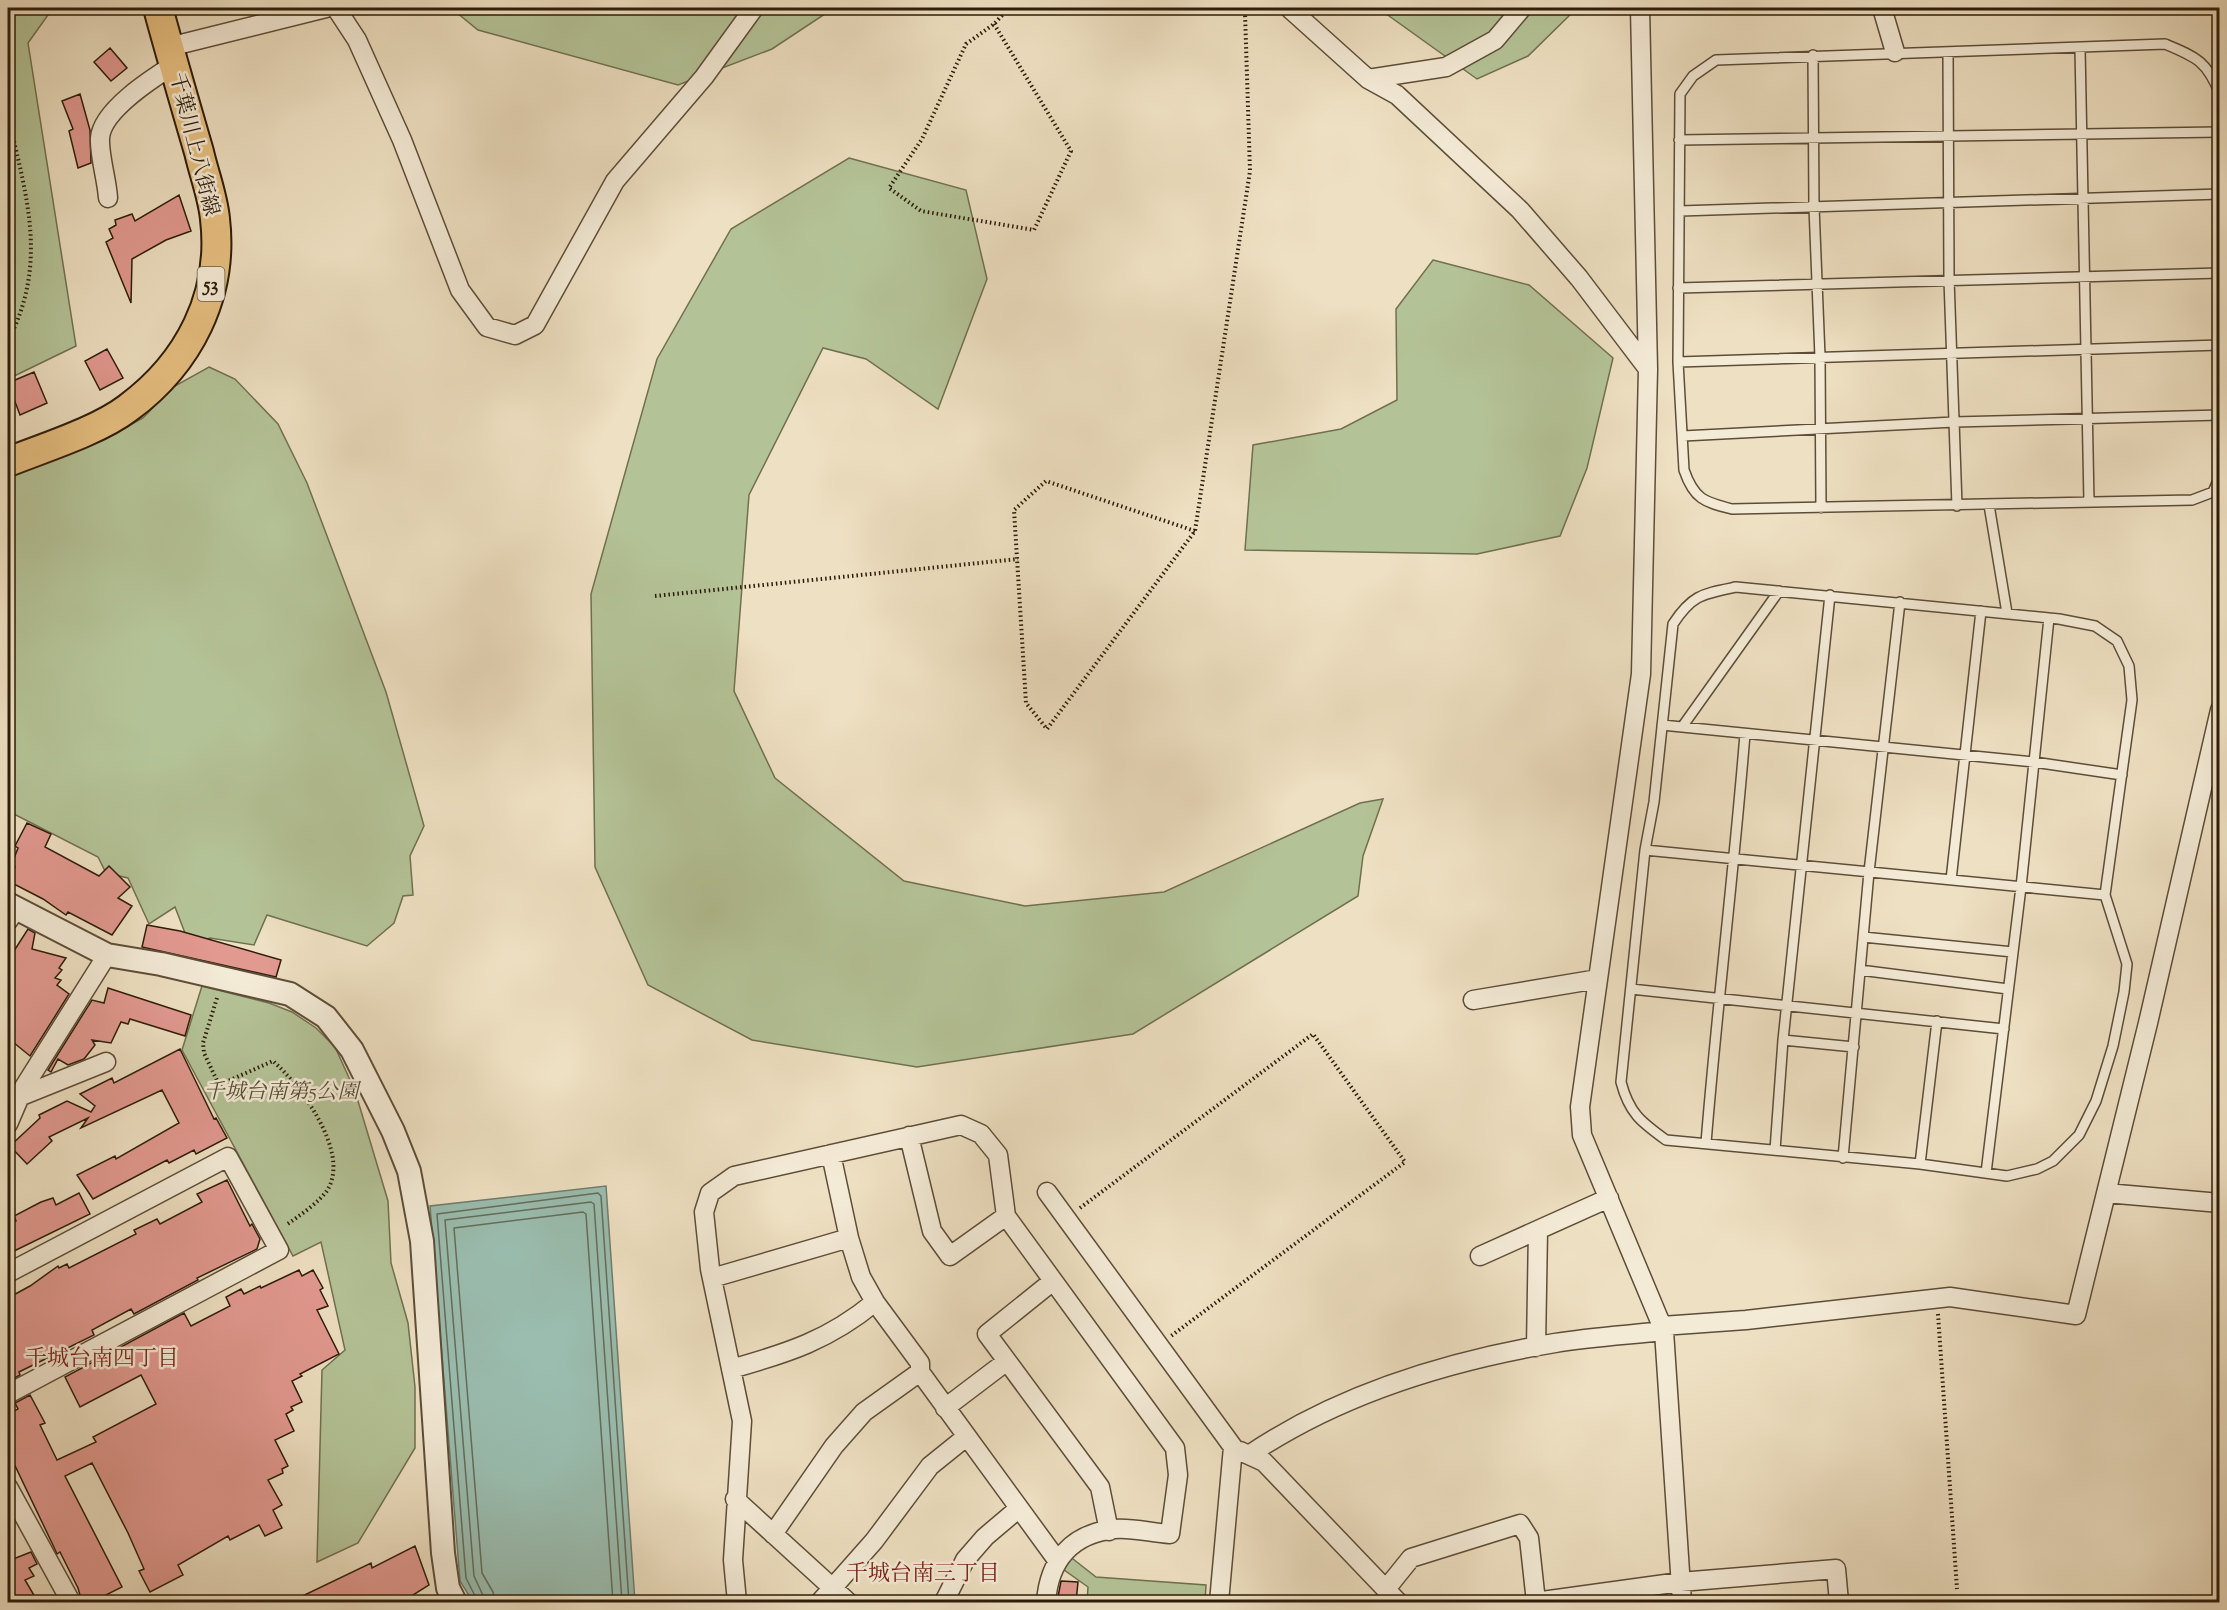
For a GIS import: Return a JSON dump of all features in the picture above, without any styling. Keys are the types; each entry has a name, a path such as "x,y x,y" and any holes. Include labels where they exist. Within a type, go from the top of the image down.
{"main road":[{"name":"千葉川上八街線","path":"8,462 84,431 127,409 159,383 195,334 214,275 215,218 158,8"}],"street":[{"path":"108,198 100,138 104,125 172,56 326,8"},
{"path":"336,8 357,40 402,140 460,290 487,327 515,335 535,325 615,181 704,77 754,8"},
{"path":"1289,8 1368,79 1397,95 1520,210 1579,278 1648,369"},
{"path":"1368,79 1446,67 1495,40 1522,8"},
{"path":"1640,8 1648,369 1641,674 1580,1107 1582,1135 1663,1329 1682,1602"},
{"path":"1882,8 1895,52"},
{"path":"1241,1451 1376,1390 1416,1375 1536,1347 1663,1329 1950,1297 2076,1315 2148,1023 2220,710"},
{"path":"10,911 106,955 290,994 326,1017 352,1050 393,1131 409,1171 422,1241 443,1553 448,1588 455,1602"},
{"path":"8,1124 19,1096 106,955"},
{"path":"1473,1000 1598,979"},
{"path":"19,1096 106,1062"},
{"path":"737,1602 733,1560 735,1499 742,1420 712,1278 704,1212 710,1193 734,1176 961,1125 981,1134 998,1155 1006,1216 1175,1448 1178,1475 1170,1534 1109,1531 1077,1541 1052,1568 1046,1602"},
{"path":"909,1136 932,1231 950,1256 1006,1216"},
{"path":"831,1154 849,1238 861,1277 875,1302 920,1363 920,1372 1057,1560"},
{"path":"8,1273 228,1157 279,1250 8,1394"},
{"path":"1047,1192 1158,1345 1241,1451 1264,1462 1381,1591 1398,1602"},
{"path":"2106,1193 2220,1203"},
{"path":"1480,1256 1609,1198"},
{"path":"1536,1347 1538,1230"},
{"path":"712,1278 849,1238"},
{"path":"1053,1281 987,1334 1100,1487 1109,1531"},
{"path":"731,1369 817,1342 843,1328 875,1302"},
{"path":"945,1408 1007,1361"},
{"path":"773,1534 834,1446 864,1412 920,1372"},
{"path":"820,1602 874,1541 930,1466 966,1437"},
{"path":"1219,1602 1241,1451"},
{"path":"8,1487 14,1514 72,1602"},
{"path":"735,1499 848,1602"},
{"path":"944,1602 965,1560 985,1537 1018,1509"},
{"path":"1381,1591 1411,1558 1520,1524 1529,1538 1536,1602 1680,1582 1836,1569 1839,1602"}],"lane":[{"path":"2220,94 2212,74 2196,57 2165,44 1716,60 1693,76 1680,94 1678,288 1678,362 1684,470 1688,483 1702,501 1732,509 2192,500 2213,492 2220,476"},
{"path":"2080,48 2089,502"},
{"path":"1948,53 1949,279 1957,506"},
{"path":"1813,55 1821,508"},
{"path":"1679,140 2220,132"},
{"path":"1680,211 2220,194"},
{"path":"1678,288 2220,273"},
{"path":"1678,362 2220,345"},
{"path":"1683,436 1954,422 2220,416"},
{"path":"1989,505 2007,613"},
{"path":"1736,586 2007,613 2096,626 2117,641 2128,666 2132,700 2105,895 2127,964 2113,1046 2096,1101 2079,1135 2053,1161 2037,1169 2007,1176 1920,1164 1666,1140 1642,1123 1627,1104 1622,1082 1645,850 1654,802 1673,624 1687,603 1710,592 1736,586"},
{"path":"1682,727 1779,591"},
{"path":"1775,1150 1783,1040 1830,595"},
{"path":"1843,1158 1869,872 1900,602"},
{"path":"1951,880 1981,610"},
{"path":"1986,1173 2021,887 2049,618"},
{"path":"1662,725 2034,762 2122,775"},
{"path":"1706,1143 1718,998 1735,859 1745,734"},
{"path":"1645,850 2105,895"},
{"path":"1863,937 2013,952"},
{"path":"1860,970 2008,989"},
{"path":"1631,989 2004,1029"},
{"path":"1920,1164 1938,1021"},
{"path":"1783,1040 1854,1047"}],"path":[{"path":"994,24 1071,151 1034,231 921,211 889,188 922,139 966,44 994,24 1009,8"},
{"path":"1195,531 1046,481 1014,510 1026,703 1047,729 1195,531 1250,171 1245,13 1250,8"},
{"path":"8,115 27,201 33,248 24,304 8,341"},
{"path":"655,596 1017,560"},
{"path":"223,978 203,1043 204,1053 219,1085 273,1061 309,1101 320,1119 331,1155 333,1174 327,1190 301,1215 270,1235"},
{"path":"1066,1219 1313,1034 1405,1161 1158,1345"},
{"path":"1937,1298 1957,1589"}],"green space":[{"path":"8,8 53,8 28,43 76,346 8,379"},
{"path":"451,8 834,8 772,49 678,85 478,30"},
{"path":"1378,8 1577,8 1528,56 1477,79"},
{"path":"849,158 966,190 987,279 938,409 866,359 823,348 749,495 734,691 775,778 904,881 1025,906 1164,892 1360,803 1383,799 1363,856 1358,896 1133,1034 917,1067 752,1040 648,985 595,867 591,594 657,359 731,229"},
{"path":"1433,260 1529,285 1613,358 1587,468 1560,536 1477,554 1245,550 1253,445 1341,429 1397,400 1396,309"},
{"path":"209,367 235,379 278,424 307,483 386,692 424,826 410,856 413,895 403,896 394,923 367,946 267,915 254,945 210,938 190,946 175,907 149,924 128,878 106,873 98,857 8,811 8,477 103,440 143,418 173,387"},
{"name":"千城台南第5公園","path":"202,986 269,1003 292,1012 316,1028 335,1047 355,1091 388,1201 391,1263 408,1323 415,1387 415,1448 358,1543 317,1562 322,1370 345,1350 321,1242 293,1256 182,1050"},
{"path":"1068,1555 1096,1577 1206,1585 1205,1602 1087,1602 1088,1587 1060,1567"}],"water":[{"path":"606,1186 635,1602 473,1602 460,1581 430,1206"}],"building":[{"path":"110,48 127,68 111,81 94,62"},
{"path":"80,94 90,130 91,163 78,168 69,131 73,129 62,101"},
{"path":"179,195 191,231 166,240 132,259 131,303 106,242 113,238 109,229 116,225 115,220 132,214 135,221"},
{"path":"107,349 123,378 100,390 85,361"},
{"path":"34,372 47,403 20,415 8,383"},
{"path":"27,823 51,834 45,847 99,876 109,866 130,887 118,898 132,906 112,935 68,912 66,915 43,899 8,881 15,867 11,866 18,848 15,846"},
{"path":"147,925 180,931 281,960 276,977 142,947"},
{"path":"28,929 35,933 32,949 66,958 59,968 62,970 55,978 61,980 57,985 69,994 30,1056 8,1038 8,947 14,951"},
{"path":"108,988 191,1015 185,1036 130,1019 128,1024 121,1022 111,1043 92,1040 95,1045 84,1059 68,1065 58,1059 51,1072 48,1070 92,1000 104,1003"},
{"path":"180,1049 214,1119 216,1118 227,1138 196,1154 194,1150 169,1163 167,1160 93,1199 77,1175 115,1156 116,1159 179,1123 162,1090 81,1128 88,1118 49,1137 52,1141 27,1164 10,1146 40,1118 39,1115 67,1101 91,1112 95,1106 80,1094 112,1078 114,1083"},
{"path":"227,1180 250,1226 252,1224 260,1239 257,1249 197,1278 198,1280 134,1314 131,1309 92,1330 94,1335 19,1372 20,1375 8,1382 8,1298 58,1266 59,1268 67,1264 69,1268 136,1234 134,1230 157,1219 160,1224 202,1202 197,1194"},
{"path":"79,1193 90,1214 8,1254 8,1225 16,1221 14,1216 41,1202 53,1198 56,1205"},
{"path":"299,1270 302,1276 313,1270 323,1288 320,1290 328,1306 317,1310 339,1354 300,1374 302,1376 292,1381 302,1402 291,1407 293,1410 286,1414 294,1431 275,1440 288,1466 282,1469 283,1473 268,1480 282,1505 273,1510 282,1528 265,1536 259,1525 230,1540 228,1536 178,1565 183,1575 150,1592 139,1571 144,1569 128,1533 92,1463 65,1476 122,1587 92,1602 82,1602 78,1588 60,1552 57,1554 8,1451 8,1414 18,1409 15,1403 30,1395 45,1423 40,1425 57,1460 96,1442 93,1437 156,1404 141,1375 80,1407 65,1377 184,1313 191,1326 230,1306 226,1297 241,1289 244,1294"},
{"path":"415,1546 429,1585 402,1602 290,1602 371,1563 372,1568"},
{"path":"31,1552 37,1564 29,1568 34,1576 25,1580 38,1602 8,1602 8,1561"},
{"path":"1061,1581 1078,1582 1076,1602 1062,1602 1058,1597"}],"district":[{"name":"千城台南四丁目","path":"102,1357"},
{"name":"千城台南三丁目","path":"923,1572"}]}
